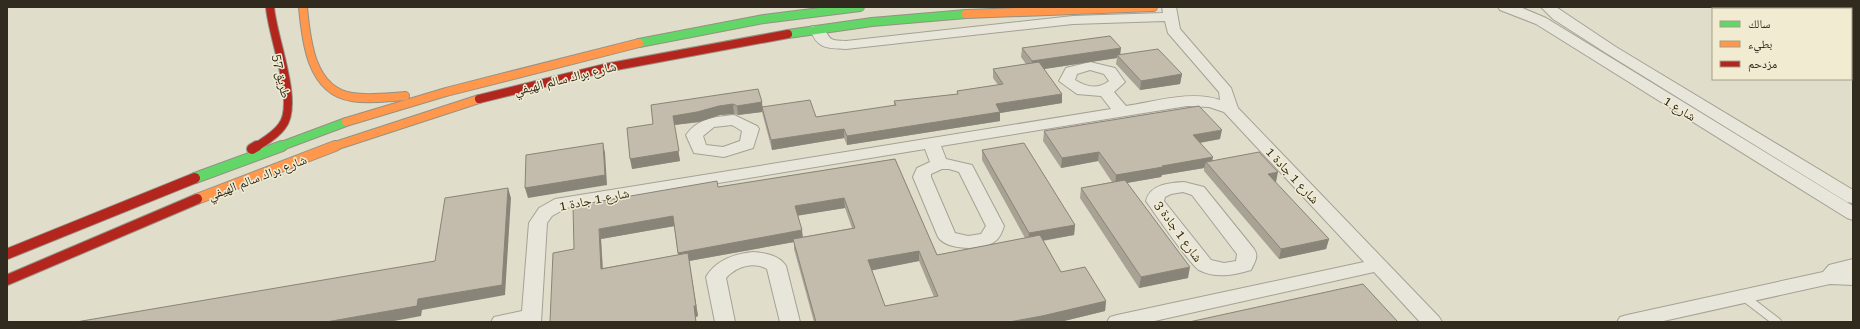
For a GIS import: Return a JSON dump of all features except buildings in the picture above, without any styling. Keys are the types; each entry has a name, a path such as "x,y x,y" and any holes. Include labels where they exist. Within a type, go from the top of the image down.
{"main road":[{"name":"طريق 57","path":"205,174 252,149 271,136 285,122 289,109 287,88 269,22 270,7"},
{"path":"303,7 305,33 312,60 326,86 338,93 362,97 440,94"},
{"name":"شارع براك سالم الهيفي","path":"7,254 205,174 339,124 440,94 567,58 745,22 860,7"},
{"name":"شارع براك سالم الهيفي","path":"7,280 95,242 295,161 463,104 561,78 675,52 817,28 890,20 1015,12 1153,7"}],"street":[{"name":"شارع 1","path":"1505,7 1535,18 1853,214"},
{"name":"شارع 1","path":"1548,7 1558,16 1583,32 1850,194"},
{"path":"1015,12 1012,17 1014,21 1021,25"},
{"path":"817,28 820,37 828,44 846,45 1021,25 1170,12 1173,30 1226,91 1230,109"},
{"path":"1558,33 1564,29 1583,32"},
{"path":"1105,91 1122,112"},
{"name":"شارع 1 جادة 1","path":"531,320 538,223 545,212 561,203 1187,101 1210,102 1230,109 1432,322"},
{"path":"931,143 940,164"},
{"path":"724,152 731,176"},
{"path":"940,164 950,164 966,169 995,226 994,232 990,237 980,241 967,243 956,241 947,237 922,177 923,172 940,164"},
{"name":"شارع 1 جادة 3","path":"1184,187 1192,188 1198,191 1247,253 1247,258 1244,265 1234,269 1211,269 1204,265 1154,201 1158,192 1184,187"},
{"path":"725,322 716,277 721,270 730,264 761,258 770,261 776,266 790,322"},
{"path":"1117,322 1378,264"},
{"path":"1830,277 1832,271 1853,265"},
{"path":"1234,269 1254,292"},
{"path":"1627,322 1830,277 1853,278"},
{"path":"501,322 531,320"}],"lane":[{"path":"1743,296 1777,322"}],"traffic: fast":[{"path":"639,43 764,19 860,7"},
{"path":"788,34 872,22 966,14"},
{"path":"195,178 346,122"}],"traffic: slow":[{"path":"303,7 305,30 311,55 315,67 328,87 345,96 361,98 405,96"},
{"path":"966,14 1153,7"},
{"path":"346,122 446,92 639,43"},
{"path":"197,199 347,141 479,99"}],"traffic: jam":[{"path":"252,149 279,130 285,122 288,110 286,82 274,35 270,7"},
{"path":"479,99 605,68 788,34"},
{"path":"7,254 195,178"},
{"path":"7,280 197,199"}]}
